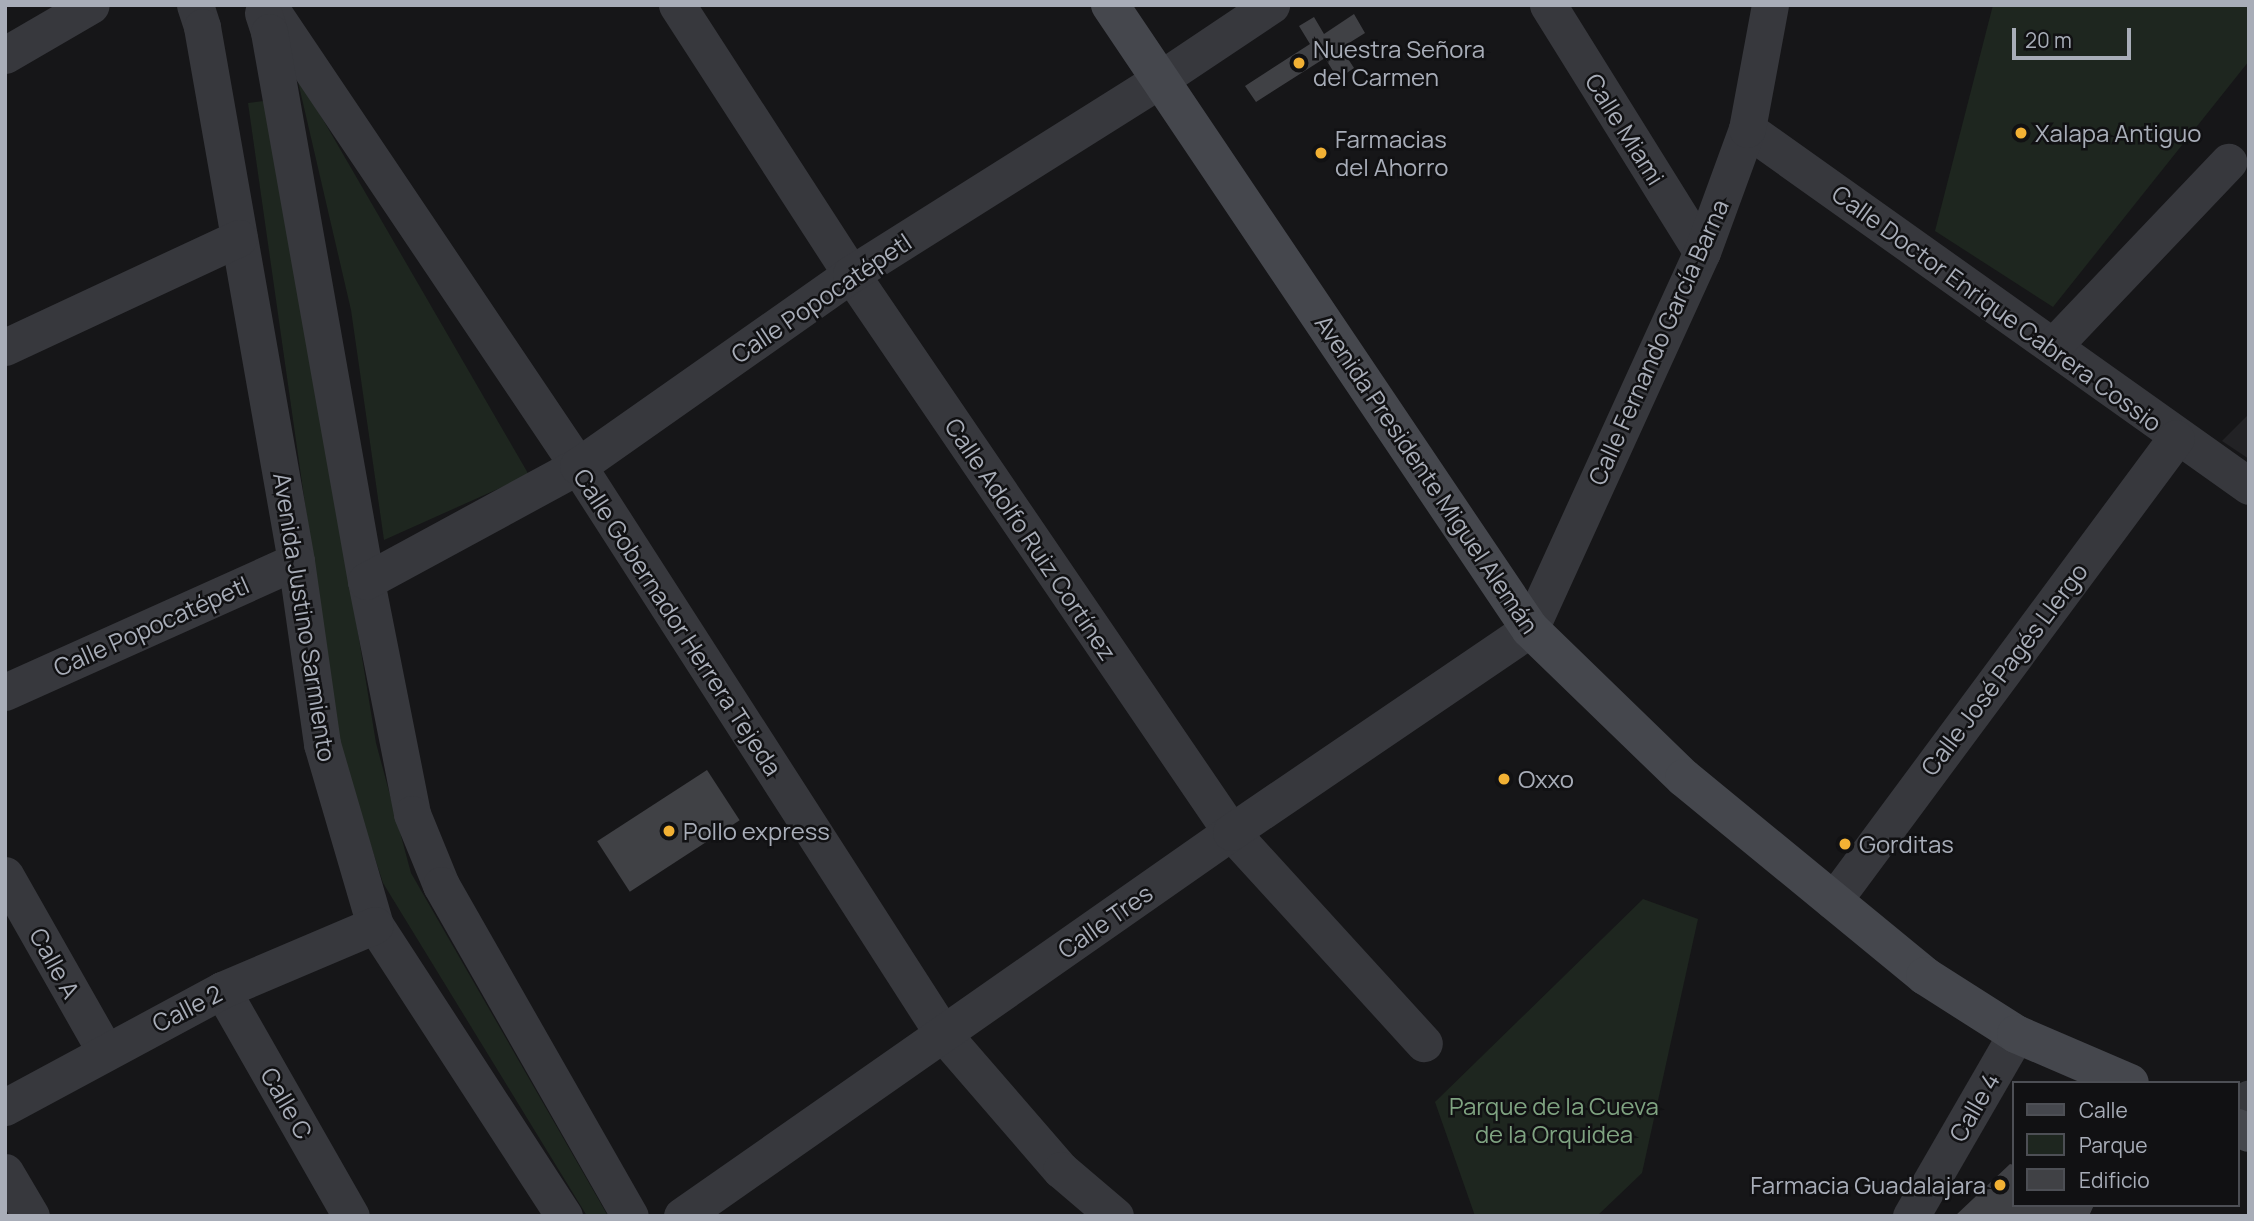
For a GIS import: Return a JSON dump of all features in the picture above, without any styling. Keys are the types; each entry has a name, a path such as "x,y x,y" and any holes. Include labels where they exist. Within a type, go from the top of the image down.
{"main road":[{"name":"Avenida Presidente Miguel Alemán","path":"1110,5 1530,629 1684,778 1925,976 2015,1034 2125,1081"}],"street":[{"path":"5,55 91,5"},
{"name":"Avenida Justino Sarmiento","path":"195,5 202,27 296,561 322,744 375,925 564,1216"},
{"path":"260,5 269,32 366,581 412,814 441,885 630,1216"},
{"name":"Calle Gobernador Herrera Tejeda","path":"268,5 578,466 943,1034 1061,1170 1115,1216"},
{"name":"Calle Adolfo Ruiz Cortínez","path":"677,5 851,274 1231,832 1424,1043"},
{"name":"Calle Popocatépetl","path":"366,581 578,466 851,274 1159,80 1271,5"},
{"name":"Calle Miami","path":"1548,5 1702,252"},
{"name":"Calle Fernando García Barna","path":"1530,629 1702,252 1746,129 1770,5"},
{"name":"Calle Doctor Enrique Cabrera Cossio","path":"1746,129 2054,345 2176,438 2249,486"},
{"path":"2054,345 2228,162"},
{"path":"5,347 239,238"},
{"name":"Calle José Pagés Llergo","path":"1833,901 2176,438"},
{"name":"Calle Popocatépetl","path":"5,692 296,561"},
{"name":"Calle Tres","path":"682,1216 1231,832 1530,629"},
{"name":"Calle A","path":"5,875 104,1051"},
{"name":"Calle 2","path":"5,1107 104,1051 222,990 375,925"},
{"name":"Calle C","path":"222,990 351,1216"},
{"name":"Calle 4","path":"1911,1216 2015,1034"},
{"path":"2240,1117 2249,1098"},
{"path":"5,1172 30,1216"}],"shaded area":[{"path":"2249,414 2249,459 2222,441"}],"green space":[{"path":"1993,5 2249,5 2249,61 2053,307 1935,231"},
{"path":"296,73 529,475 384,540 351,310"},
{"path":"271,100 376,743 411,873 608,1216 587,1216 383,883 340,750 248,103"},
{"name":"Parque de la Cueva de la Orquidea","path":"1643,899 1698,919 1642,1173 1597,1216 1475,1216 1435,1102"}],"building":[{"name":"Nuestra Señora del Carmen","path":"1354,14 1365,33 1341,48 1354,68 1338,79 1325,58 1256,102 1245,86 1310,44 1299,26 1314,17 1324,34"},
{"name":"Pollo express","path":"707,770 740,820 630,892 597,841"},
{"name":"Farmacia Guadalajara","path":"2010,1164 2012,1207 2093,1207 2089,1216 1955,1216"}],"place":[{"name":"Nuestra Señora del Carmen","path":"1299,63"},
{"name":"Xalapa Antiguo","path":"2021,133"},
{"name":"Farmacias del Ahorro","path":"1321,153"},
{"name":"Oxxo","path":"1504,779"},
{"name":"Pollo express","path":"669,831"},
{"name":"Gorditas","path":"1845,844"},
{"name":"Farmacia Guadalajara","path":"2000,1185"}]}
